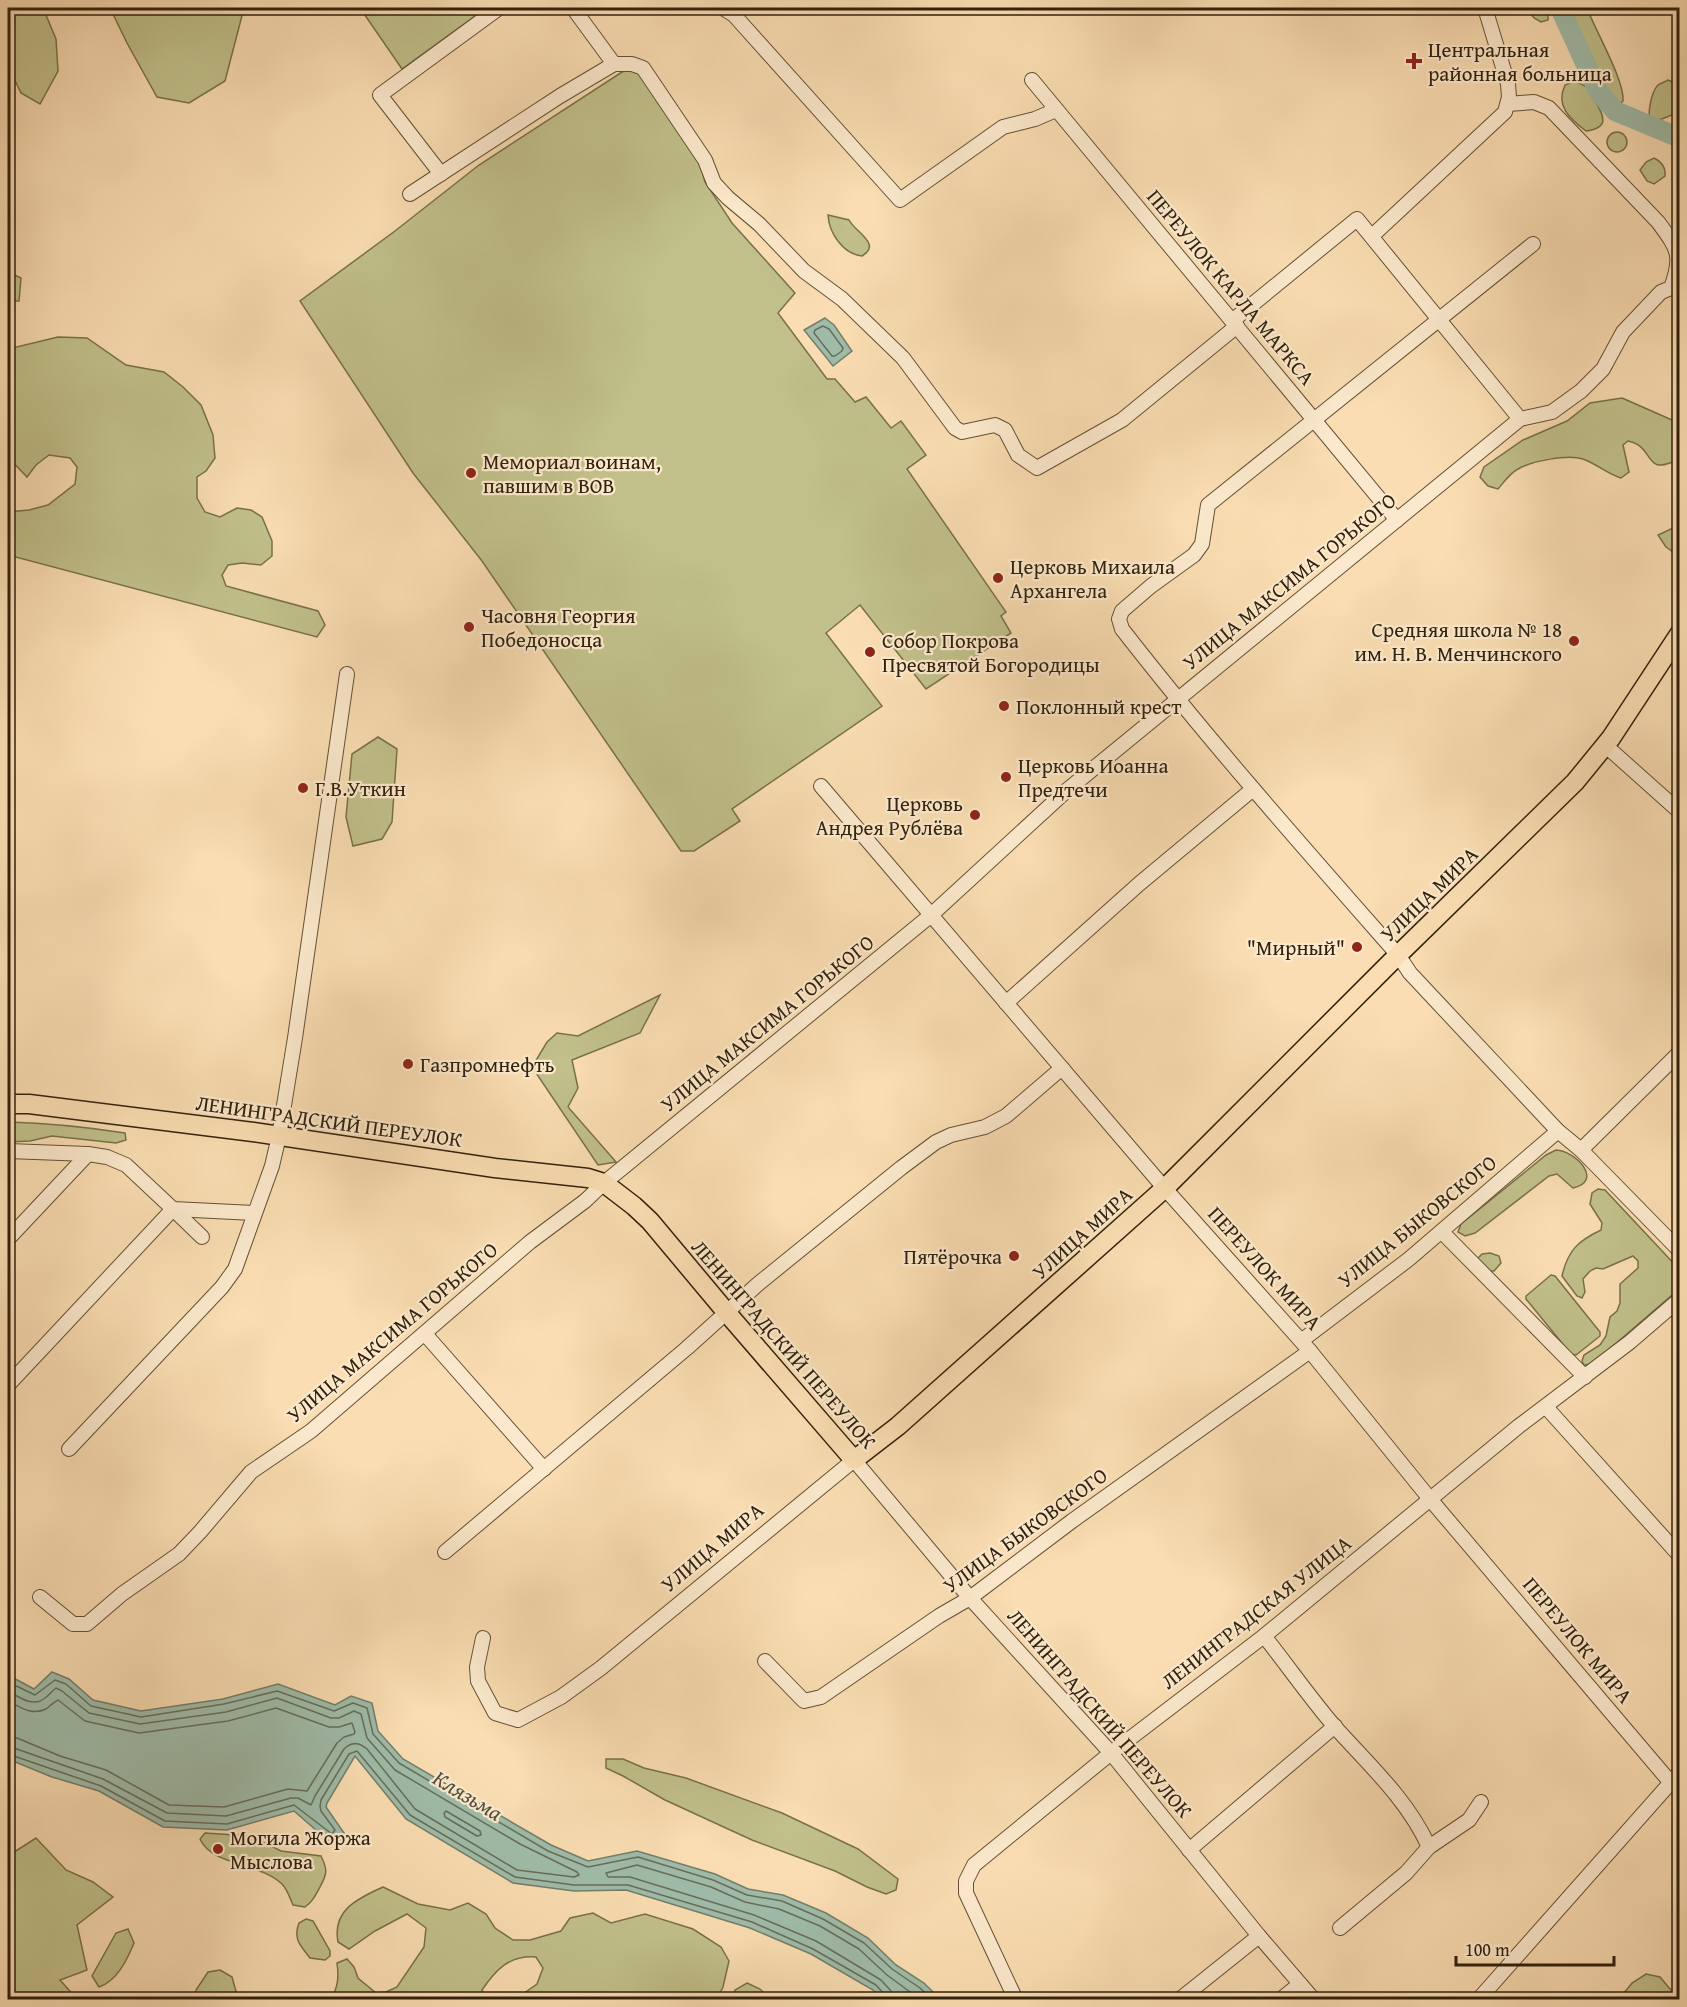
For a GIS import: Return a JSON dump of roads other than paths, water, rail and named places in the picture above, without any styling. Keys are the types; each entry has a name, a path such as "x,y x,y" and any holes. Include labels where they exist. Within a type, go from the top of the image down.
{"main road":[{"name":"УЛИЦА МИРА","path":"854,1460 898,1426 1165,1188 1575,782 1606,746 1680,633"},
{"name":"ЛЕНИНГРАДСКИЙ ПЕРЕУЛОК","path":"8,1104 29,1104 279,1136 495,1168 588,1178 604,1183 650,1221 854,1460"}],"street":[{"path":"441,174 380,95 498,8"},
{"path":"573,8 615,64"},
{"path":"723,8 734,15 900,200 1003,127 1035,119 1056,110"},
{"path":"1372,236 1505,112 1508,104 1508,84 1485,8"},
{"path":"410,195 560,96 615,64 632,64 643,68 705,160 714,183 728,198 759,224 804,271 842,299 903,358 955,428 962,432 995,425 1005,430 1018,455 1037,468 1122,420 1358,219 1520,419 1552,412 1581,391 1603,369 1623,332 1661,292 1671,288 1678,268 1677,252 1658,222 1549,108 1534,102 1508,104"},
{"name":"ПЕРЕУЛОК КАРЛА МАРКСА","path":"1032,80 1397,520"},
{"path":"1533,244 1208,505 1202,544 1194,555 1151,586 1122,611 1119,619 1122,629 1178,700 1252,789 1398,956 1410,973 1558,1131 1581,1150 1680,1251"},
{"name":"УЛИЦА МАКСИМА ГОРЬКОГО","path":"40,1597 73,1624 87,1624 122,1594 179,1554 251,1473 311,1431 530,1242 585,1201 930,916 1066,790 1520,419"},
{"path":"69,1449 222,1287 235,1269 272,1166 295,1038 347,674"},
{"path":"1606,746 1680,812"},
{"name":"ПЕРЕУЛОК МИРА","path":"820,786 1165,1188 1306,1346 1430,1499 1675,1778"},
{"path":"1006,1003 1139,884 1252,789"},
{"path":"1581,1150 1680,1052"},
{"path":"445,1552 687,1348 758,1284 901,1168 936,1142 951,1135 985,1127 1006,1116 1062,1068"},
{"name":"УЛИЦА БЫКОВСКОГО","path":"765,1662 804,1701 821,1697 939,1616 970,1598 1306,1346 1558,1131"},
{"path":"8,1151 88,1154 107,1157 126,1165 202,1237"},
{"path":"8,1239 88,1154"},
{"path":"8,1385 173,1209 254,1213"},
{"path":"1442,1232 1585,1377"},
{"name":"ЛЕНИНГРАДСКАЯ УЛИЦА","path":"1016,2000 966,1893 966,1881 974,1865 1111,1753 1264,1636 1519,1426 1585,1377 1680,1299"},
{"path":"425,1334 544,1469"},
{"path":"1546,1407 1680,1556"},
{"name":"ЛЕНИНГРАДСКИЙ ПЕРЕУЛОК","path":"854,1460 970,1598 1111,1753 1259,1936 1314,2000"},
{"name":"УЛИЦА МИРА","path":"483,1638 477,1667 478,1681 495,1713 518,1720 561,1697 601,1668 854,1460"},
{"path":"1264,1636 1335,1726 1395,1792 1420,1827 1429,1847"},
{"path":"1189,1850 1335,1726"},
{"path":"1478,2000 1675,1778"},
{"path":"1340,1928 1406,1874 1429,1847 1469,1820 1481,1802"},
{"path":"1179,2000 1259,1936"},
{"path":"1280,2000 1300,1984"}],"water":[{"path":"825,318 834,325 852,351 833,366 804,330"},
{"path":"52,1672 69,1679 93,1700 141,1711 223,1699 278,1684 335,1705 351,1696 372,1703 378,1731 403,1759 551,1845 588,1861 637,1851 715,1874 748,1889 783,1895 826,1913 868,1938 896,1965 924,1983 940,1999 882,1999 873,1990 811,1954 750,1928 626,1890 574,1891 513,1883 406,1819 355,1756 326,1807 344,1833 344,1843 332,1844 294,1811 227,1830 163,1827 99,1791 52,1777 8,1759 8,1675 34,1689"}],"waterway":[{"path":"1560,8 1598,91 1615,111 1680,138"}],"place":[{"name":"Центральная районная больница","path":"1414,61"},
{"name":"Мемориал воинам, павшим в ВОВ","path":"471,473"},
{"name":"Церковь Михаила Архангела","path":"998,578"},
{"name":"Часовня Георгия Победоносца","path":"469,627"},
{"name":"Средняя школа № 18 им. Н. В. Менчинского","path":"1574,641"},
{"name":"Собор Покрова Пресвятой Богородицы","path":"870,652"},
{"name":"Поклонный крест","path":"1004,706"},
{"name":"Церковь Иоанна Предтечи","path":"1006,777"},
{"name":"Г.В.Уткин","path":"303,788"},
{"name":"Церковь Андрея Рублёва","path":"975,815"},
{"name":"\"Мирный\"","path":"1357,947"},
{"name":"Газпромнефть","path":"408,1064"},
{"name":"Пятёрочка","path":"1014,1256"},
{"name":"Могила Жоржа Мыслова","path":"218,1849"}],"water label":[{"name":"Клязьма","path":"468,1795"}]}
